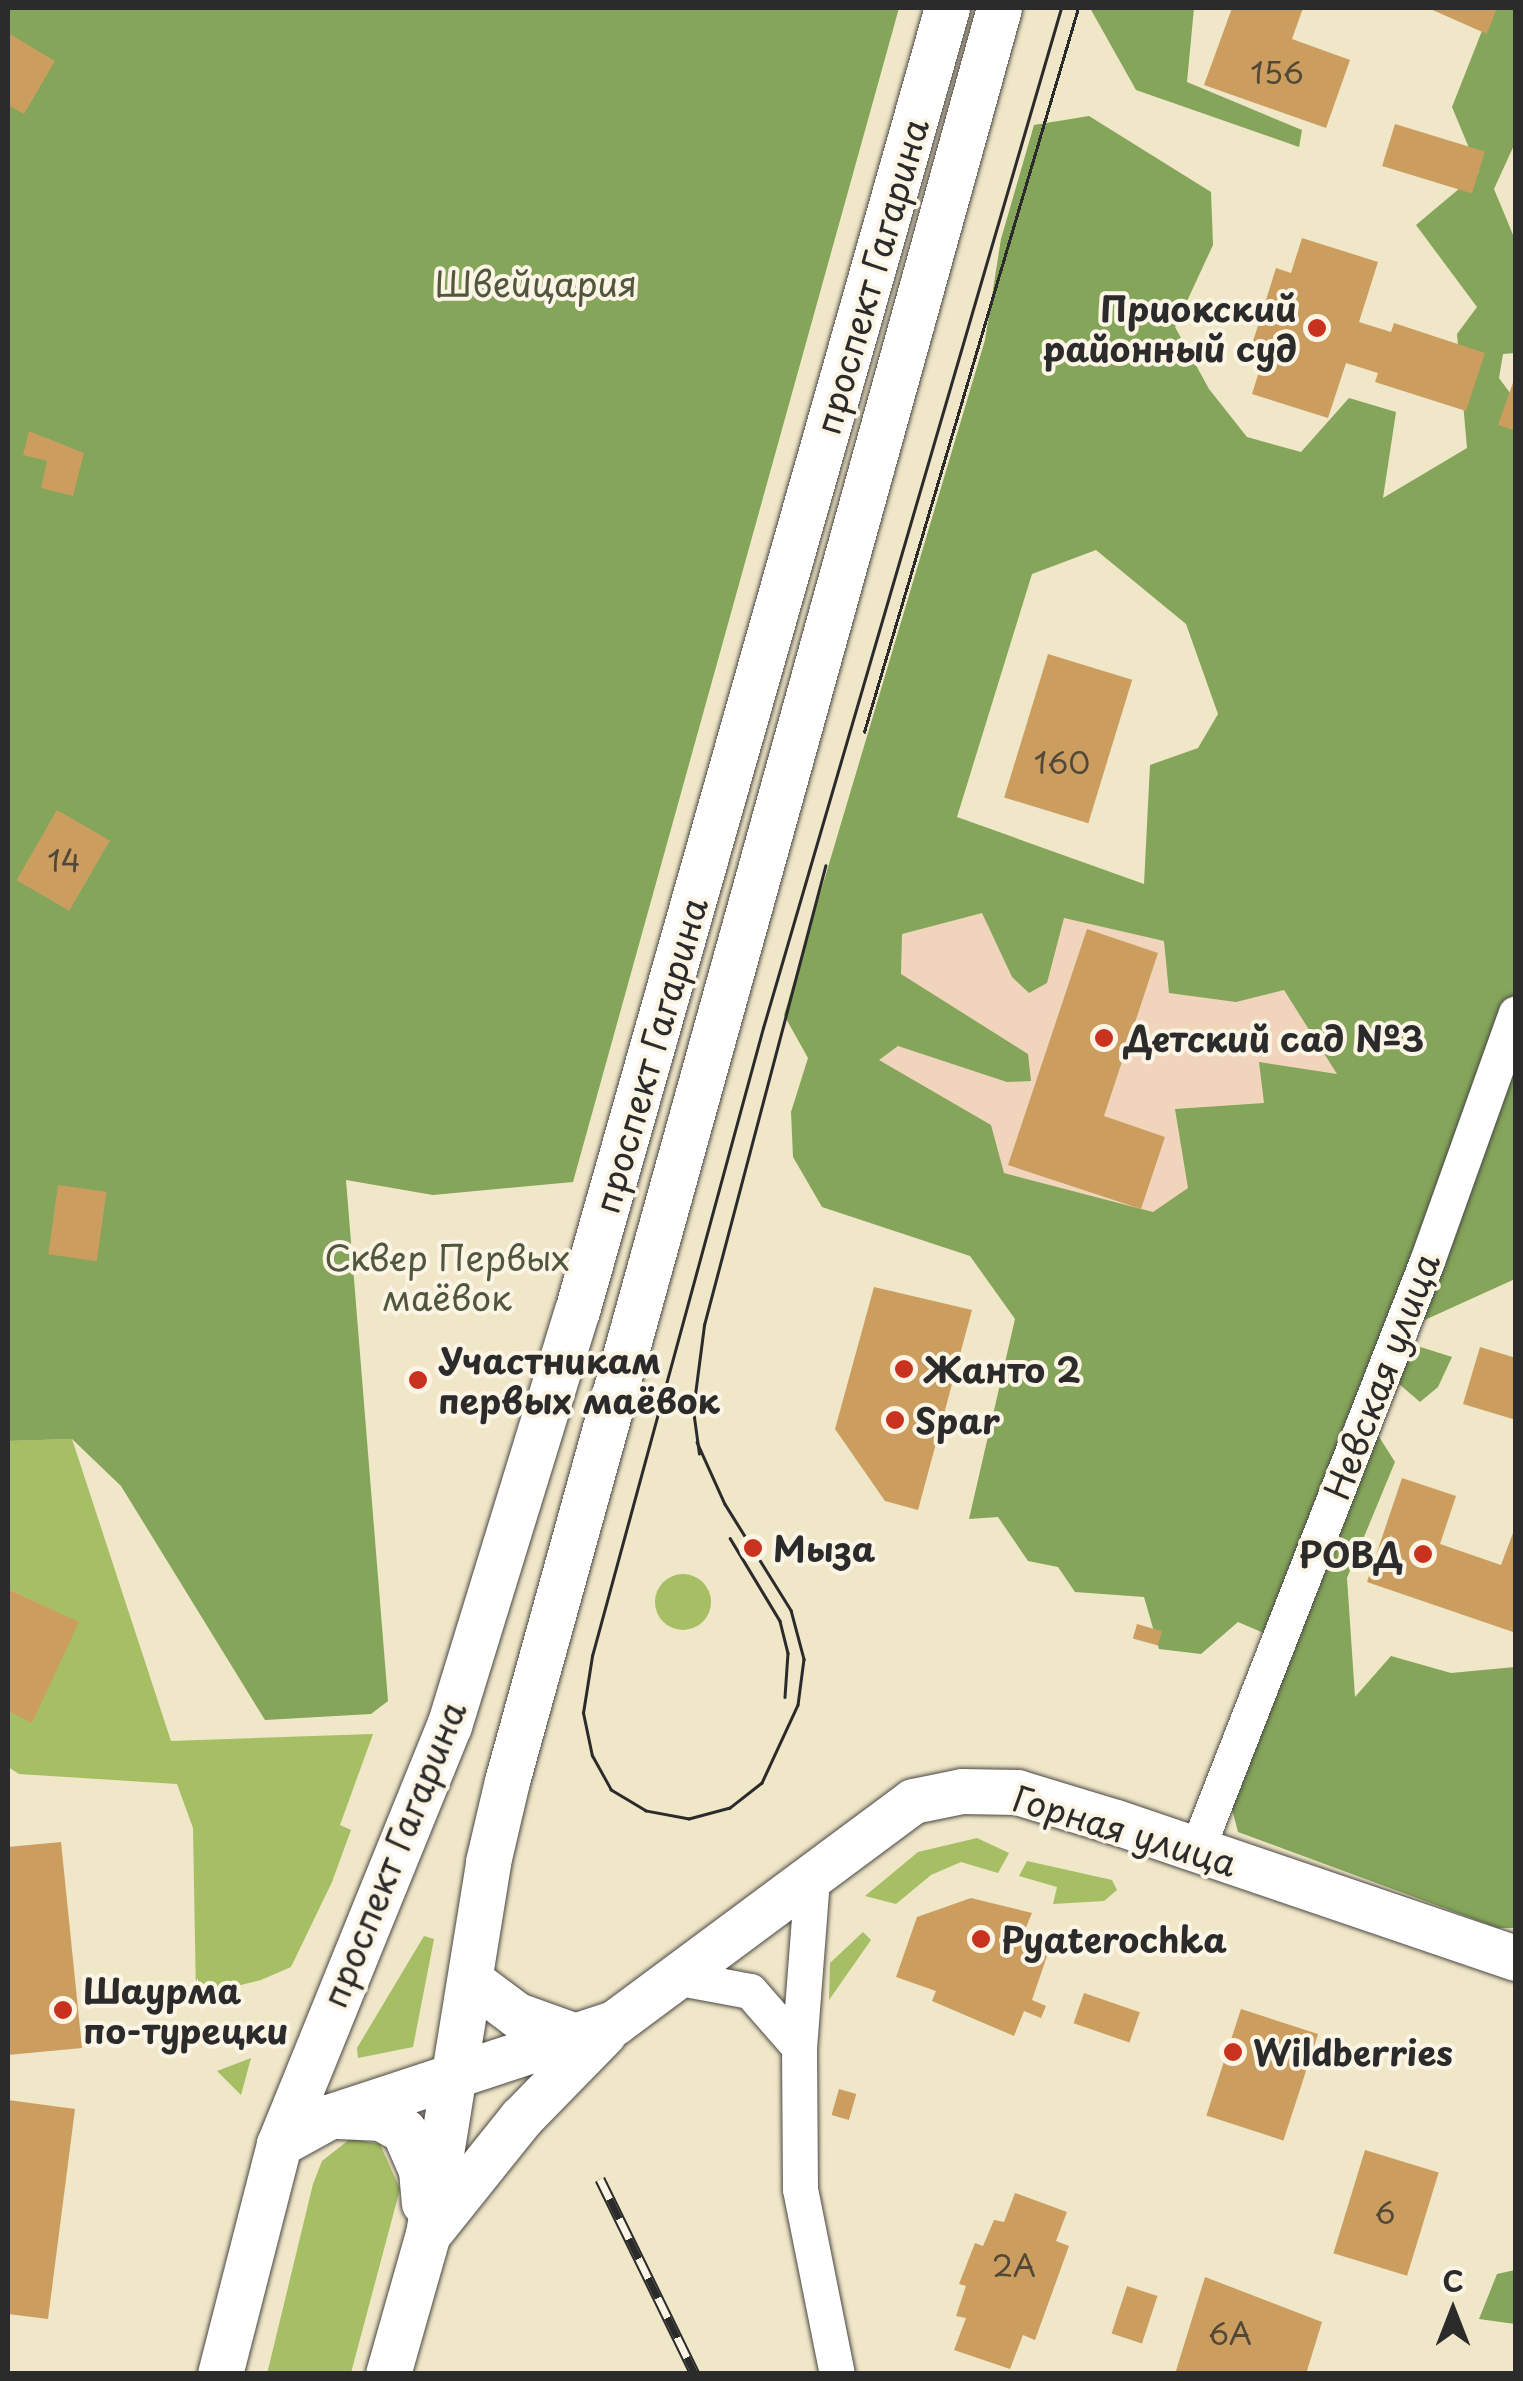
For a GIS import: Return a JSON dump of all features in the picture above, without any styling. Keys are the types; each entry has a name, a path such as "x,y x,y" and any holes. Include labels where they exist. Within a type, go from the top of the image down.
{"main road":[{"name":"проспект Гагарина","path":"220,2374 278,2144 449,1726 578,1311 948,8"},
{"name":"проспект Гагарина","path":"388,2374 428,2234 488,1862 518,1743 999,8"},
{"name":"Горная улица","path":"278,2144 328,2116 598,2030 680,1978 913,1802 962,1791 1017,1792 1516,1958"},
{"path":"470,1980 517,2016 598,2030"},
{"name":"Горная улица","path":"428,2234 598,2030"},
{"name":"проспект Гагарина","path":"328,2116 381,2118 404,2130 421,2170 428,2234"}],"street":[{"name":"Невская улица","path":"1197,1850 1426,1261 1516,1013"},
{"path":"812,1878 799,2047 800,2189 836,2374"},
{"path":"680,1978 750,1992 799,2047"}],"shaded area":[{"name":"Детский сад №3","path":"912,849 1363,978 1267,1314 816,1184"}],"green space":[{"name":"Швейцария","path":"8,8 899,8 573,1182 433,1195 346,1180 388,1701 371,1714 265,1720 121,1486 72,1439 8,1441"},
{"path":"1090,8 1194,8 1187,82 1302,130 1299,147 1136,90"},
{"path":"1491,8 1515,8 1515,143 1494,189 1516,242 1515,353 1503,354 1499,378 1516,401 1515,1279 1418,1323 1411,1344 1452,1357 1438,1387 1420,1402 1399,1384 1362,1410 1395,1462 1347,1578 1355,1697 1391,1656 1451,1673 1515,1667 1515,1928 1498,1928 1238,1832 1232,1809 1294,1646 1238,1622 1201,1654 1159,1649 1144,1597 1075,1592 1058,1567 1028,1561 998,1517 969,1519 1015,1319 970,1256 822,1207 793,1157 791,1112 808,1058 784,1015 985,340 1001,239 1034,125 1089,116 1211,192 1213,245 1175,327 1209,389 1247,437 1301,452 1349,398 1396,412 1383,498 1467,448 1457,334 1477,307 1416,225 1479,172 1452,107","holes":["1096,550 1186,624 1218,714 1198,748 1150,765 1144,884 957,817 1032,574","982,913 1012,977 1029,993 1047,983 1064,918 1164,941 1169,993 1236,1002 1284,990 1337,1074 1259,1062 1264,1103 1175,1109 1188,1188 1153,1212 1004,1173 991,1125 879,1060 898,1046 1007,1082 1031,1081 1028,1054 901,974 902,934"]},
{"path":"72,1439 171,1741 373,1734 340,1825 351,1830 332,1882 291,1967 261,1980 196,1996 193,1828 177,1784 19,1774 8,1767 8,1711 32,1722 78,1622 8,1589 8,1441"},
{"path":"683,1574 703,1582 711,1602 703,1622 683,1630 663,1622 655,1602 663,1582"},
{"path":"977,1838 1009,1853 998,1873 961,1862 931,1875 896,1904 865,1896 918,1852"},
{"path":"1027,1861 1112,1880 1117,1890 1104,1901 1053,1904 1057,1887 1019,1876"},
{"path":"863,1932 871,1940 829,2000 830,1963"},
{"path":"424,1936 434,1939 413,2047 358,2058 357,2048"},
{"path":"251,2058 241,2095 217,2071"},
{"path":"350,2139 380,2144 400,2189 351,2373 267,2374 313,2184 322,2161"},
{"path":"1515,2270 1515,2324 1479,2319 1497,2274"}],"building":[{"path":"1232,8 1303,8 1292,39 1350,60 1326,128 1204,85"},
{"path":"1428,8 1497,8 1487,34"},
{"path":"8,33 55,61 24,114 8,105"},
{"path":"1395,124 1485,151 1472,194 1382,166"},
{"name":"Приокский районный суд","path":"1302,238 1378,262 1359,322 1391,332 1394,323 1485,353 1466,411 1375,382 1378,373 1346,363 1328,418 1252,394 1263,359 1249,354 1276,268 1291,273"},
{"path":"1516,377 1516,431 1498,425"},
{"path":"29,431 84,453 73,496 41,488 47,461 23,455"},
{"path":"1048,654 1132,680 1088,823 1004,797"},
{"path":"57,810 110,840 69,911 16,880"},
{"path":"1087,929 1158,953 1104,1116 1165,1137 1141,1209 1008,1165"},
{"path":"58,1185 107,1192 97,1261 48,1254"},
{"name":"Жанто 2","path":"874,1287 972,1310 918,1510 885,1501 835,1429"},
{"path":"1480,1347 1516,1358 1516,1420 1463,1404"},
{"name":"РОВД","path":"1402,1478 1456,1496 1440,1544 1501,1565 1516,1525 1516,1633 1367,1582"},
{"path":"8,1589 79,1622 32,1723 8,1711"},
{"path":"1137,1624 1162,1631 1158,1646 1133,1638"},
{"path":"61,1842 82,2048 8,2055 8,1847"},
{"path":"971,1898 1032,1913 1020,1942 1048,1953 1032,2000 1046,2006 1041,2018 1024,2011 1014,2036 932,2001 936,1991 896,1977 917,1917"},
{"path":"1084,1993 1140,2012 1129,2042 1074,2023"},
{"path":"1241,2009 1318,2034 1283,2141 1206,2116"},
{"path":"839,2089 856,2094 849,2120 832,2115"},
{"path":"8,2100 75,2109 48,2319 8,2314"},
{"path":"1365,2150 1439,2173 1407,2276 1333,2253"},
{"path":"1015,2193 1067,2212 1056,2241 1069,2246 1035,2340 1023,2335 1010,2369 954,2350 966,2318 956,2316 966,2286 959,2284 975,2243 983,2246 994,2220 1004,2222"},
{"path":"1205,2277 1322,2322 1306,2374 1175,2374"},
{"path":"1127,2286 1157,2296 1142,2343 1112,2334"}],"tram line":[{"path":"697,1442 725,1504 791,1610 804,1659 798,1705 762,1783 730,1808 689,1819 646,1811 611,1790 592,1756 583,1713 592,1656 763,1028 1061,8"},
{"path":"864,732 1078,8"},
{"path":"699,1454 693,1410 704,1325 825,866"},
{"path":"730,1538 780,1621 788,1653 785,1697"}],"railway":[{"path":"600,2179 695,2374"}],"place":[{"name":"Приокский районный суд","path":"1317,328"},
{"name":"Детский сад №3","path":"1104,1038"},
{"name":"Жанто 2","path":"904,1369"},
{"name":"Участникам первых маёвок","path":"418,1380"},
{"name":"Spar","path":"895,1420"},
{"name":"Мыза","path":"753,1548"},
{"name":"РОВД","path":"1423,1554"},
{"name":"Pyaterochka","path":"981,1939"},
{"name":"Шаурма по-турецки","path":"63,2010"},
{"name":"Wildberries","path":"1233,2052"}],"park label":[{"name":"Сквер Первых маёвок","path":"447,1277"}]}
